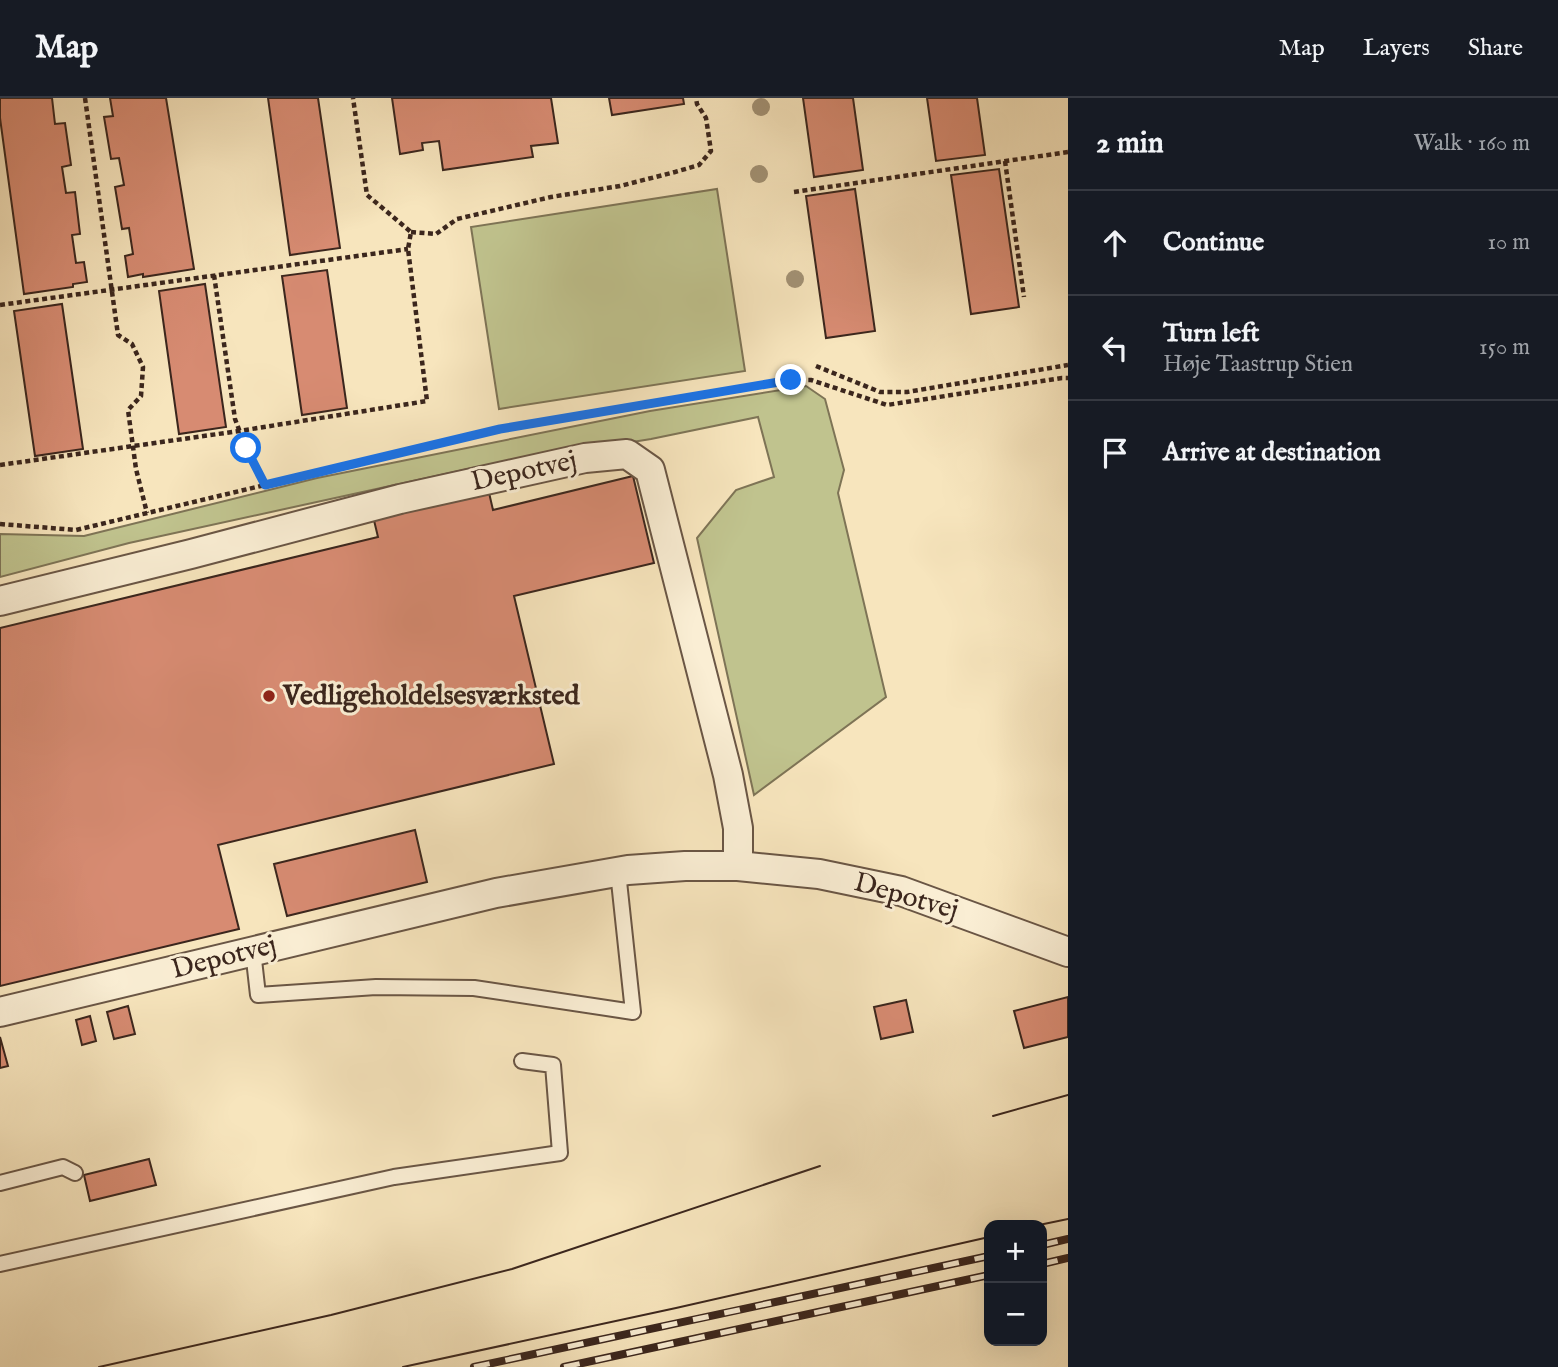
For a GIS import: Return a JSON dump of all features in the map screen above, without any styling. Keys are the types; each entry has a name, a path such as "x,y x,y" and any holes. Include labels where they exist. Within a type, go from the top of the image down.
{"street":[{"name":"Depotvej","path":"0,601 400,499 585,458 627,454 650,470 728,775 738,828 738,866"},
{"name":"Depotvej","path":"0,1012 496,893 618,872 685,866 738,866 820,874 901,891 1068,952"}],"lane":[{"path":"253,951 258,995 376,987 474,988 633,1012 618,872"},
{"path":"0,1264 394,1177 559,1153 553,1065 522,1060"},
{"path":"0,1183 63,1167 75,1173"}],"path":[{"path":"85,98 118,334 132,344 143,367 141,396 128,410 135,469 147,513"},
{"path":"353,98 367,195 411,232 436,234 457,219 551,197 620,186 699,165 711,151 706,118 696,98"},
{"path":"794,192 1068,152"},
{"path":"1005,161 1024,298"},
{"path":"0,466 427,401 408,249 411,232"},
{"path":"0,305 408,249"},
{"path":"214,275 235,419 265,485"},
{"path":"816,366 880,392 907,391 1068,365"},
{"path":"0,524 76,530 500,429 791,380 811,380 887,405 1068,378"}],"green space":[{"path":"717,189 745,371 499,409 471,227"},
{"path":"806,386 825,399 844,470 838,493 886,697 754,795 697,538 736,490 774,477 758,417 651,439 477,467 129,543 0,577 0,534 84,536 317,478 650,411"}],"building":[{"path":"0,98 52,98 55,124 65,123 71,165 62,167 66,193 75,192 80,234 72,235 76,263 84,262 87,282 73,284 73,287 24,294 0,118"},
{"path":"110,98 166,98 194,269 128,277 125,256 133,254 129,228 122,229 115,187 124,185 119,158 111,159 104,117 113,116"},
{"path":"268,98 318,98 340,248 290,255"},
{"path":"392,98 551,98 558,143 531,146 533,157 443,170 439,141 422,143 423,150 400,154"},
{"path":"609,98 683,98 684,104 612,115"},
{"path":"803,98 853,98 863,170 814,177"},
{"path":"927,98 977,98 985,155 936,161"},
{"path":"999,169 1019,307 971,314 951,175"},
{"path":"855,189 875,331 826,338 806,196"},
{"path":"327,270 347,408 302,415 282,276"},
{"path":"205,284 226,427 179,434 159,291"},
{"path":"62,304 83,449 35,456 14,311"},
{"name":"Vedligeholdelsesværksted","path":"633,476 654,563 514,596 554,764 218,845 239,929 0,986 0,628 378,537 372,512 487,484 493,510"},
{"path":"415,830 427,882 287,916 274,864"},
{"path":"1068,997 1068,1037 1024,1048 1014,1011"},
{"path":"906,1000 913,1032 881,1039 874,1007"},
{"path":"128,1006 135,1034 114,1039 107,1012"},
{"path":"90,1016 96,1041 82,1045 76,1020"},
{"path":"0,1037 8,1066 0,1068"},
{"path":"149,1159 156,1185 90,1201 84,1175"}],"tram line":[{"path":"993,1116 1068,1095"},
{"path":"99,1367 331,1315 512,1269 820,1166"},
{"path":"1047,1223 1068,1219"},
{"path":"403,1367 984,1238"}],"railway":[{"path":"1047,1244 1068,1239"},
{"path":"474,1367 984,1257"},
{"path":"1047,1263 1068,1258"},
{"path":"564,1367 984,1276"}],"place":[{"name":"Vedligeholdelsesværksted","path":"269,696"}],"route":[{"path":"246,448 265,485 500,429 791,380"}]}
